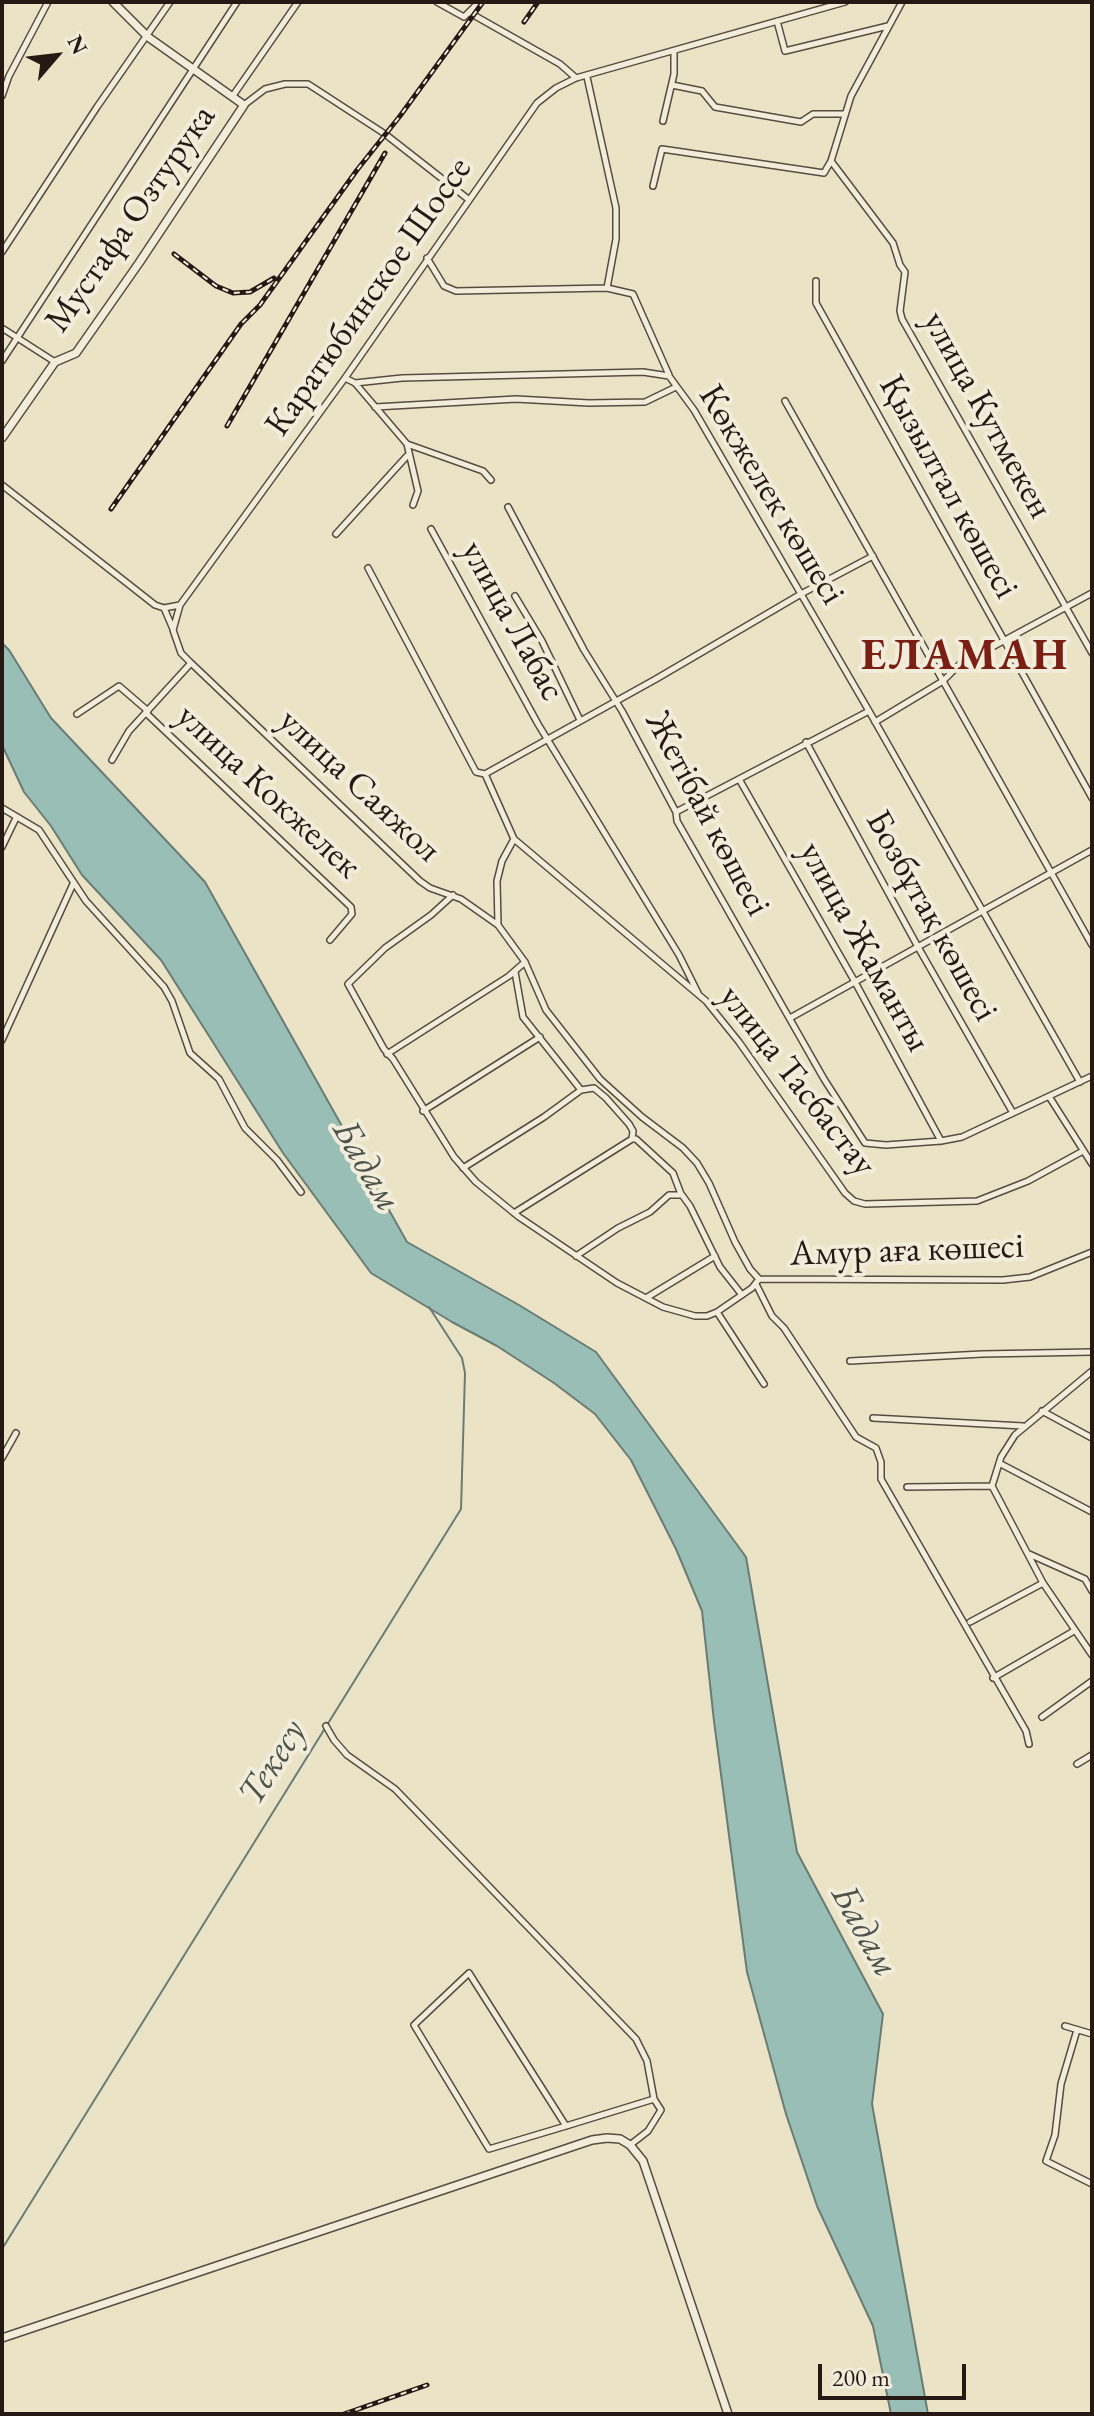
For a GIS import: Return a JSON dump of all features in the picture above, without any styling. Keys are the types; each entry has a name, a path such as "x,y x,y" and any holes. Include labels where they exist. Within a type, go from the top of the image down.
{"street":[{"path":"2,96 9,76 48,2"},
{"path":"113,2 148,37 244,105 265,89 285,84 308,84 385,134 468,199"},
{"path":"2,252 170,2"},
{"path":"2,361 237,2"},
{"path":"232,97 298,2"},
{"path":"437,2 464,17 479,2"},
{"name":"Каратюбинское Шоссе","path":"180,605 345,378 537,103 576,78 845,2"},
{"path":"653,186 662,149 821,174 827,171 851,96 902,2"},
{"path":"470,13 560,64 576,78"},
{"path":"777,21 785,51 889,26"},
{"path":"663,121 674,74 674,51"},
{"path":"587,77 616,208 616,239 607,288"},
{"path":"672,85 702,91 715,107 801,122 813,114 845,114"},
{"name":"Мустафа Озтурука","path":"2,438 55,362 76,353 244,105"},
{"name":"улица Кутмекен","path":"831,161 893,243 905,272 900,311 902,319 1092,653"},
{"path":"427,258 444,286 456,291 607,288 633,294 669,376"},
{"name":"Қызылтал көшесі","path":"816,281 816,303 1092,798"},
{"path":"2,328 55,362"},
{"name":"Көкжелек көшесі","path":"355,383 445,377 643,372 669,376 694,410 1080,1082"},
{"path":"345,378 355,383 407,444 483,471 491,480"},
{"path":"375,407 516,399 645,402 676,387"},
{"path":"785,401 1092,945"},
{"path":"407,444 407,455 418,491 413,505"},
{"path":"336,534 407,455"},
{"path":"2,485 137,591 164,608 180,605 173,630"},
{"name":"Жетібай көшесі","path":"508,507 584,650 676,812 677,821 865,1143 886,1145 941,1141"},
{"name":"улица Лабас","path":"431,529 538,724 679,955 699,996"},
{"path":"485,774 873,556"},
{"name":"улица Тасбастау","path":"368,568 476,772 485,774 514,839 699,996 739,1042 845,1193 854,1201 865,1204 977,1201 1028,1181 1083,1151"},
{"path":"875,722 943,681 959,665 1092,593"},
{"path":"515,596 542,641 580,720"},
{"name":"улица Саяжол","path":"164,608 181,653 420,881 430,888 454,895 498,925 525,962 546,1010 600,1079 697,1163 758,1282 768,1311 784,1328 856,1437 876,1448 881,1462 881,1479 993,1678"},
{"path":"112,760 129,731 191,663"},
{"name":"улица Кокжелек","path":"77,714 119,686 352,910 330,940"},
{"path":"676,812 869,711"},
{"name":"Бозбұтақ көшесі","path":"806,742 1013,1113"},
{"name":"улица Жаманты","path":"739,779 941,1141"},
{"path":"2,808 39,830 86,901 164,987 179,1017 190,1053 219,1079 245,1128 277,1160 301,1192"},
{"path":"2,847 16,818"},
{"path":"498,925 497,881 502,861 514,839"},
{"path":"790,1018 1092,850"},
{"path":"2,1040 74,883"},
{"path":"454,895 385,948 348,984 387,1054 463,1168 514,1213 576,1256 663,1307 695,1316 717,1312 758,1282"},
{"path":"387,1054 515,972 525,962"},
{"path":"515,972 520,1012 580,1092"},
{"path":"423,1111 540,1037"},
{"path":"941,1141 962,1137 1092,1076"},
{"path":"463,1168 580,1092 598,1090 629,1124 633,1131 632,1139"},
{"path":"1050,1098 1092,1163"},
{"path":"514,1213 636,1139 673,1173 720,1267 742,1295"},
{"path":"576,1256 618,1228 650,1212 669,1195 682,1195"},
{"name":"Амур аға көшесі","path":"758,1282 1003,1280 1030,1277 1092,1252"},
{"path":"646,1298 715,1256"},
{"path":"717,1312 764,1384"},
{"path":"850,1361 1092,1352"},
{"path":"1092,1371 1015,1435 999,1463 992,1486 1043,1583 1092,1655"},
{"path":"1042,1411 1092,1438"},
{"path":"873,1418 1024,1426"},
{"path":"2,1458 16,1433"},
{"path":"999,1463 1092,1512"},
{"path":"907,1487 992,1486"},
{"path":"1028,1554 1085,1579 1092,1591"},
{"path":"970,1622 1043,1583"},
{"path":"1029,1744 1026,1731 993,1678 1074,1631"},
{"path":"1042,1717 1092,1681"},
{"path":"326,1726 347,1755 395,1789 636,2039 647,2061 654,2099 661,2110 656,2121 630,2145"},
{"path":"1077,1764 1092,1755"},
{"path":"566,2126 469,1973 414,2025 489,2149 566,2126 654,2099"},
{"path":"1065,2026 1092,2034"},
{"path":"1077,2030 1061,2084 1055,2135 1046,2161 1092,2184"},
{"path":"2,2338 592,2140 620,2139 630,2145 643,2161 728,2414"}],"water":[{"path":"2,643 51,718 205,882 407,1242 596,1352 746,1557 797,1852 883,2014 872,2104 928,2414 891,2414 873,2326 817,2206 786,2114 747,1972 702,1611 676,1549 631,1460 595,1414 554,1383 371,1273 283,1153 161,960 82,875 51,826 24,792 2,745"}],"waterway":[{"name":"Текесу","path":"2,2249 461,1509 465,1373 462,1358 429,1307"}],"railway":[{"path":"111,509 241,324 260,305 483,2"},
{"path":"524,22 538,2"},
{"path":"227,426 385,153"},
{"path":"174,254 216,286 233,293 250,292 274,278"},
{"path":"344,2414 427,2385"}],"district":[{"name":"ЕЛАМАН","path":"965,657"}],"water label":[{"name":"Бадам","path":"366,1166"},
{"name":"Бадам","path":"864,1931"}]}
